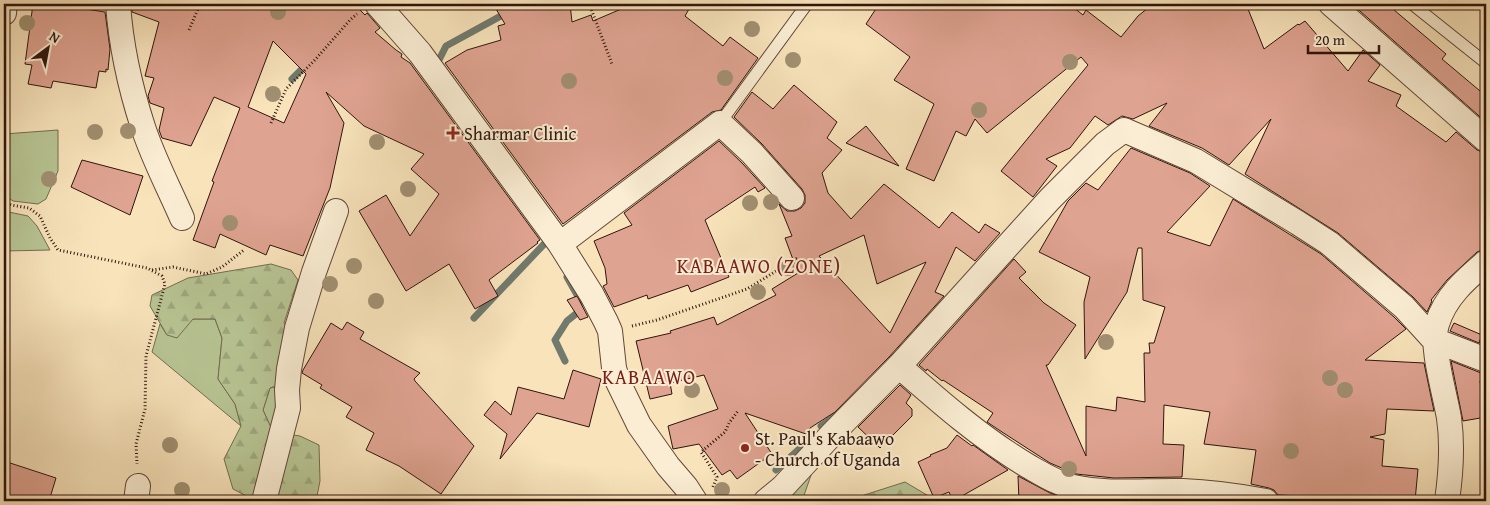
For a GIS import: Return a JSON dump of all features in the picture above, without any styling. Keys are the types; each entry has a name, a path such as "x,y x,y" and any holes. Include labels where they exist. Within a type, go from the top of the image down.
{"street":[{"path":"4,14 5,4"},
{"path":"118,4 120,30 129,78 143,128 182,218"},
{"path":"1332,4 1486,140"},
{"path":"370,6 420,53 560,244 595,300 610,331 614,368 618,382 640,425 668,466 686,487 702,497"},
{"path":"560,244 720,123 752,153 792,198"},
{"path":"766,501 783,487 899,366 1050,198 1105,144 1124,130 1196,161 1314,233 1329,243 1404,306 1434,340 1486,360"},
{"path":"264,501 288,408 289,369 296,328 336,211"},
{"path":"1447,501 1452,446 1449,419 1434,340 1436,326 1441,313 1454,292 1486,262"},
{"path":"899,366 993,444 1049,478 1061,483 1073,487 1105,491 1183,491 1266,501"}],"lane":[{"path":"720,123 807,4"},
{"path":"1412,4 1486,63"}],"path":[{"path":"189,30 200,4"},
{"path":"577,4 590,6 612,64"},
{"path":"271,123 286,89 314,62 350,20 370,6"},
{"path":"4,201 11,205 29,208 40,216 58,250 147,268 162,276 165,284 146,356 145,409 136,444 137,494"},
{"path":"151,270 173,268 206,274 222,267 244,250"},
{"path":"610,331 657,320 747,289 799,257"},
{"path":"702,497 717,477 701,452 725,432 738,411"}],"green space":[{"path":"58,130 58,171 46,199 38,204 13,201 4,195 4,134"},
{"path":"4,211 28,216 37,226 50,250 4,251"},
{"path":"271,264 291,270 298,280 284,323 299,344 295,379 270,388 263,410 273,432 300,436 319,445 320,481 316,501 256,501 233,489 224,459 241,426 235,404 218,379 222,338 215,319 193,319 177,338 167,335 150,306 152,295 188,278"},
{"path":"193,319 215,319 222,338 218,379 235,404 241,426 152,352 160,324 167,335"},
{"path":"275,387 284,405 273,432 263,410 270,388"},
{"path":"816,461 802,501 780,501"},
{"path":"905,482 937,501 855,501 858,497"}],"building":[{"path":"33,4 53,4 105,12 110,49 108,70 106,69 106,72 99,71 96,88 53,81 51,88 28,84 32,65 25,64"},
{"path":"132,4 354,4 365,15 367,13 380,28 375,32 410,63 540,240 489,280 498,296 475,309 449,264 406,291 359,211 386,195 410,236 439,194 411,169 424,154 364,126 326,92 344,123 330,188 303,256 270,245 266,255 220,234 215,248 193,240 214,182 212,181 240,108 214,97 191,146 162,138 159,130 164,108 150,103 148,96 154,78 145,76 159,22 132,12","holes":["273,41 306,74 284,123 248,107"]},
{"path":"493,4 570,4 572,22 591,15 593,21 633,4 692,4 685,16 723,46 730,37 758,58 721,110 712,112 563,224 445,63 467,50 501,40 498,26 505,24"},
{"path":"879,4 1069,4 1083,15 1086,10 1121,37 1138,16 1153,4 1246,4 1264,49 1305,21 1348,71 1363,50 1380,65 1368,81 1401,95 1396,106 1446,142 1456,132 1477,150 1486,153 1485,249 1477,252 1447,280 1431,300 1427,312 1413,297 1338,233 1245,174 1271,119 1229,165 1202,148 1149,126 1167,103 1133,119 1122,116 1108,125 1095,116 1070,148 1046,159 1057,166 1033,197 1001,171 1088,65 1081,57 987,133 975,119 966,136 956,131 934,181 906,169 934,104 894,80 910,57 866,24"},
{"path":"1352,4 1387,4 1446,54 1442,59 1486,96 1486,122"},
{"path":"794,85 837,122 827,138 842,150 822,173 828,193 851,219 884,184 939,228 952,212 979,233 985,224 1000,233 975,261 956,247 935,292 944,296 889,357 835,412 810,428 806,434 745,413 772,454 737,479 730,470 722,475 699,444 673,449 668,426 718,409 704,375 670,383 672,394 650,399 636,341 671,333 670,331 714,317 717,325 776,295 772,289 798,273 785,238 792,236 779,204 787,211 795,211 805,203 805,195 802,189 762,144 734,117 752,92 773,109","holes":["864,235 877,284 926,262 890,333 819,256"]},
{"path":"866,126 899,166 846,143"},
{"path":"719,141 765,188 758,192 755,187 705,220 729,277 691,292 688,285 648,299 647,295 614,307 603,286 607,284 605,268 594,241 632,225 624,213"},
{"path":"1131,148 1190,173 1210,186 1167,232 1210,246 1233,199 1321,254 1406,329 1365,360 1424,363 1434,411 1387,409 1385,434 1370,437 1384,440 1382,466 1418,469 1415,501 1353,501 1353,498 1278,495 1274,490 1251,484 1256,450 1204,444 1210,412 1164,405 1163,444 1184,445 1182,477 1114,478 1076,474 1050,463 987,422 993,413 919,365 1014,259 1026,272 1019,278 1044,303 1076,325 1048,365 1046,365 1086,456 1086,406 1116,411 1117,397 1145,402 1144,353 1150,353 1149,343 1154,343 1165,307 1143,300 1142,248 1138,248 1127,292 1085,359 1084,302 1090,277 1039,252 1068,201 1086,183 1098,190"},
{"path":"82,160 143,176 130,215 71,187"},
{"path":"577,296 588,317 580,320 567,300"},
{"path":"347,322 364,332 360,339 420,373 414,379 415,381 474,446 441,494 399,466 366,450 374,433 346,417 352,407 320,388 322,385 302,373 331,323 342,330"},
{"path":"1454,323 1482,335 1479,343 1450,331"},
{"path":"1451,361 1481,373 1486,373 1486,377 1480,381 1486,417 1463,421"},
{"path":"573,370 601,379 589,427 537,413 500,459 507,434 484,415 495,401 511,415 518,387 564,399"},
{"path":"900,385 911,395 906,403 912,409 912,416 880,448 858,427"},
{"path":"957,435 1008,470 953,501 949,492 934,498 918,462 947,448"},
{"path":"4,461 56,478 49,501 4,501"},
{"path":"1018,476 1050,493 1075,501 1019,501"}],"waterway":[{"path":"352,14 362,4"},
{"path":"438,62 446,46 523,4"},
{"path":"292,79 307,64"},
{"path":"474,318 547,241"},
{"path":"565,361 555,340 567,321 577,313 580,300 567,277"},
{"path":"821,426 835,416"},
{"path":"776,470 808,441"}],"place":[{"name":"Sharmar Clinic","path":"453,133"},
{"name":"St. Paul's Kabaawo - Church of Uganda","path":"745,448"}],"district":[{"name":"KABAAWO (ZONE)","path":"759,265"},
{"name":"KABAAWO","path":"649,376"}]}
